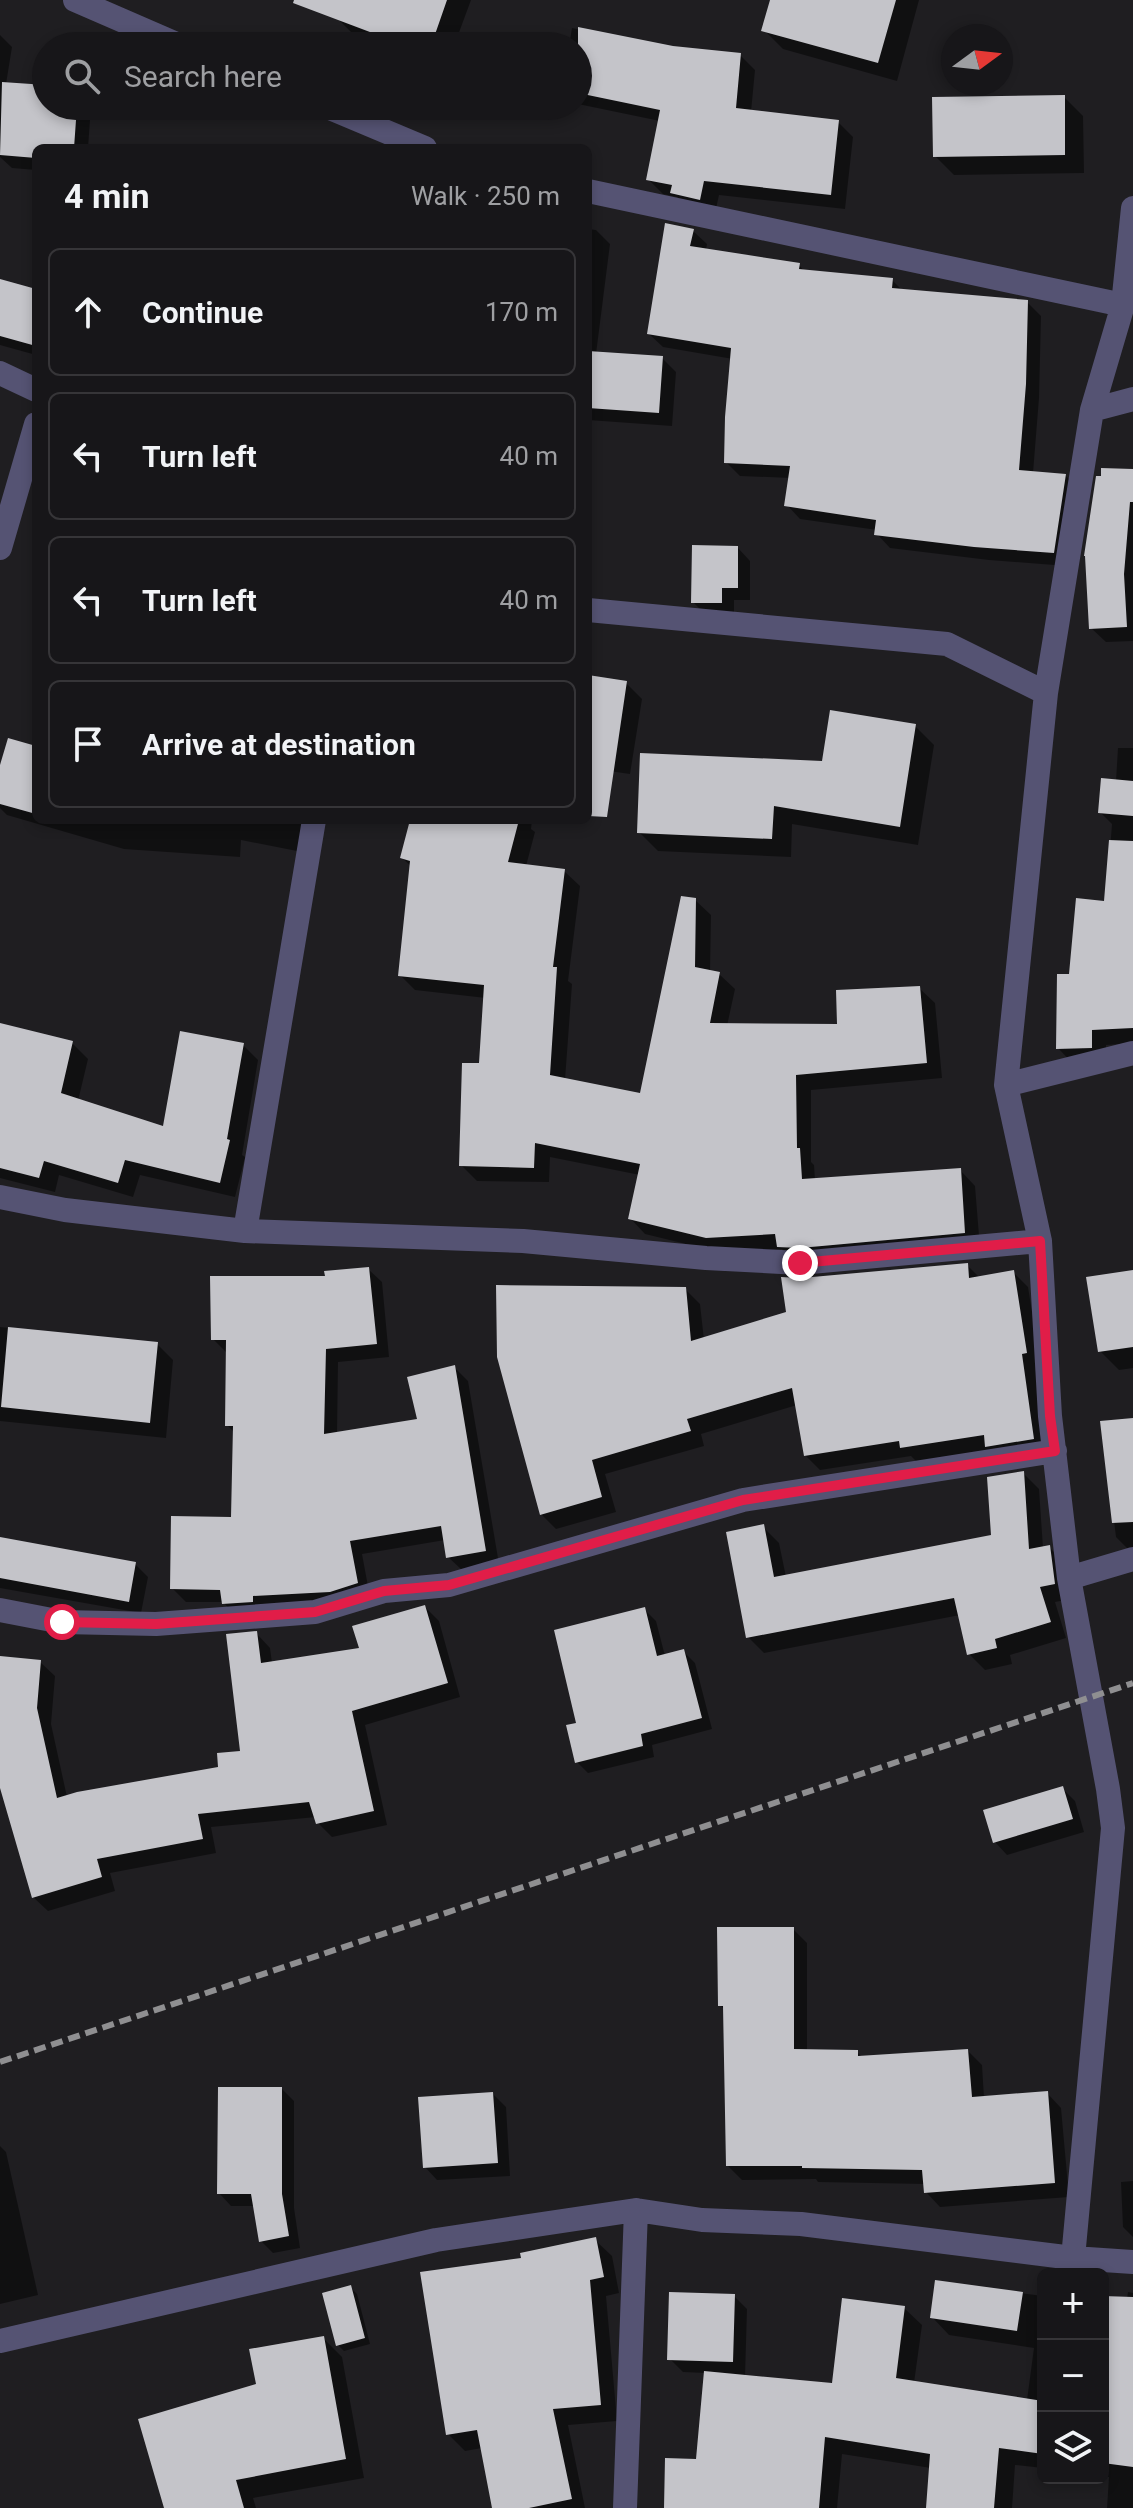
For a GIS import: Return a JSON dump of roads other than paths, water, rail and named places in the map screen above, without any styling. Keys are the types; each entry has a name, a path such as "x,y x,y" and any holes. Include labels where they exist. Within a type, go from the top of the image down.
{"street":[{"path":"75,0 149,32"},
{"path":"358,120 415,144"},
{"path":"592,192 1123,305"},
{"path":"1073,2258 1113,1828 1069,1578 1050,1416 1040,1241 1006,1085 1046,693 1092,410 1123,305 1133,208"},
{"path":"0,373 32,388"},
{"path":"1092,410 1133,399"},
{"path":"0,548 32,438"},
{"path":"592,610 947,644 1046,693"},
{"path":"245,1231 313,824"},
{"path":"1006,1085 1133,1053"},
{"path":"0,1197 65,1210 245,1231 523,1241 706,1258 800,1263 1040,1241"},
{"path":"0,1610 62,1622 156,1624 315,1612 384,1591 449,1585 743,1500 1055,1451"},
{"path":"1069,1578 1133,1559"},
{"path":"625,2508 636,2210"},
{"path":"0,2341 436,2240 636,2210 702,2220 801,2224 1073,2258 1133,2262"}],"railway":[{"path":"0,2062 1133,1683"}]}
